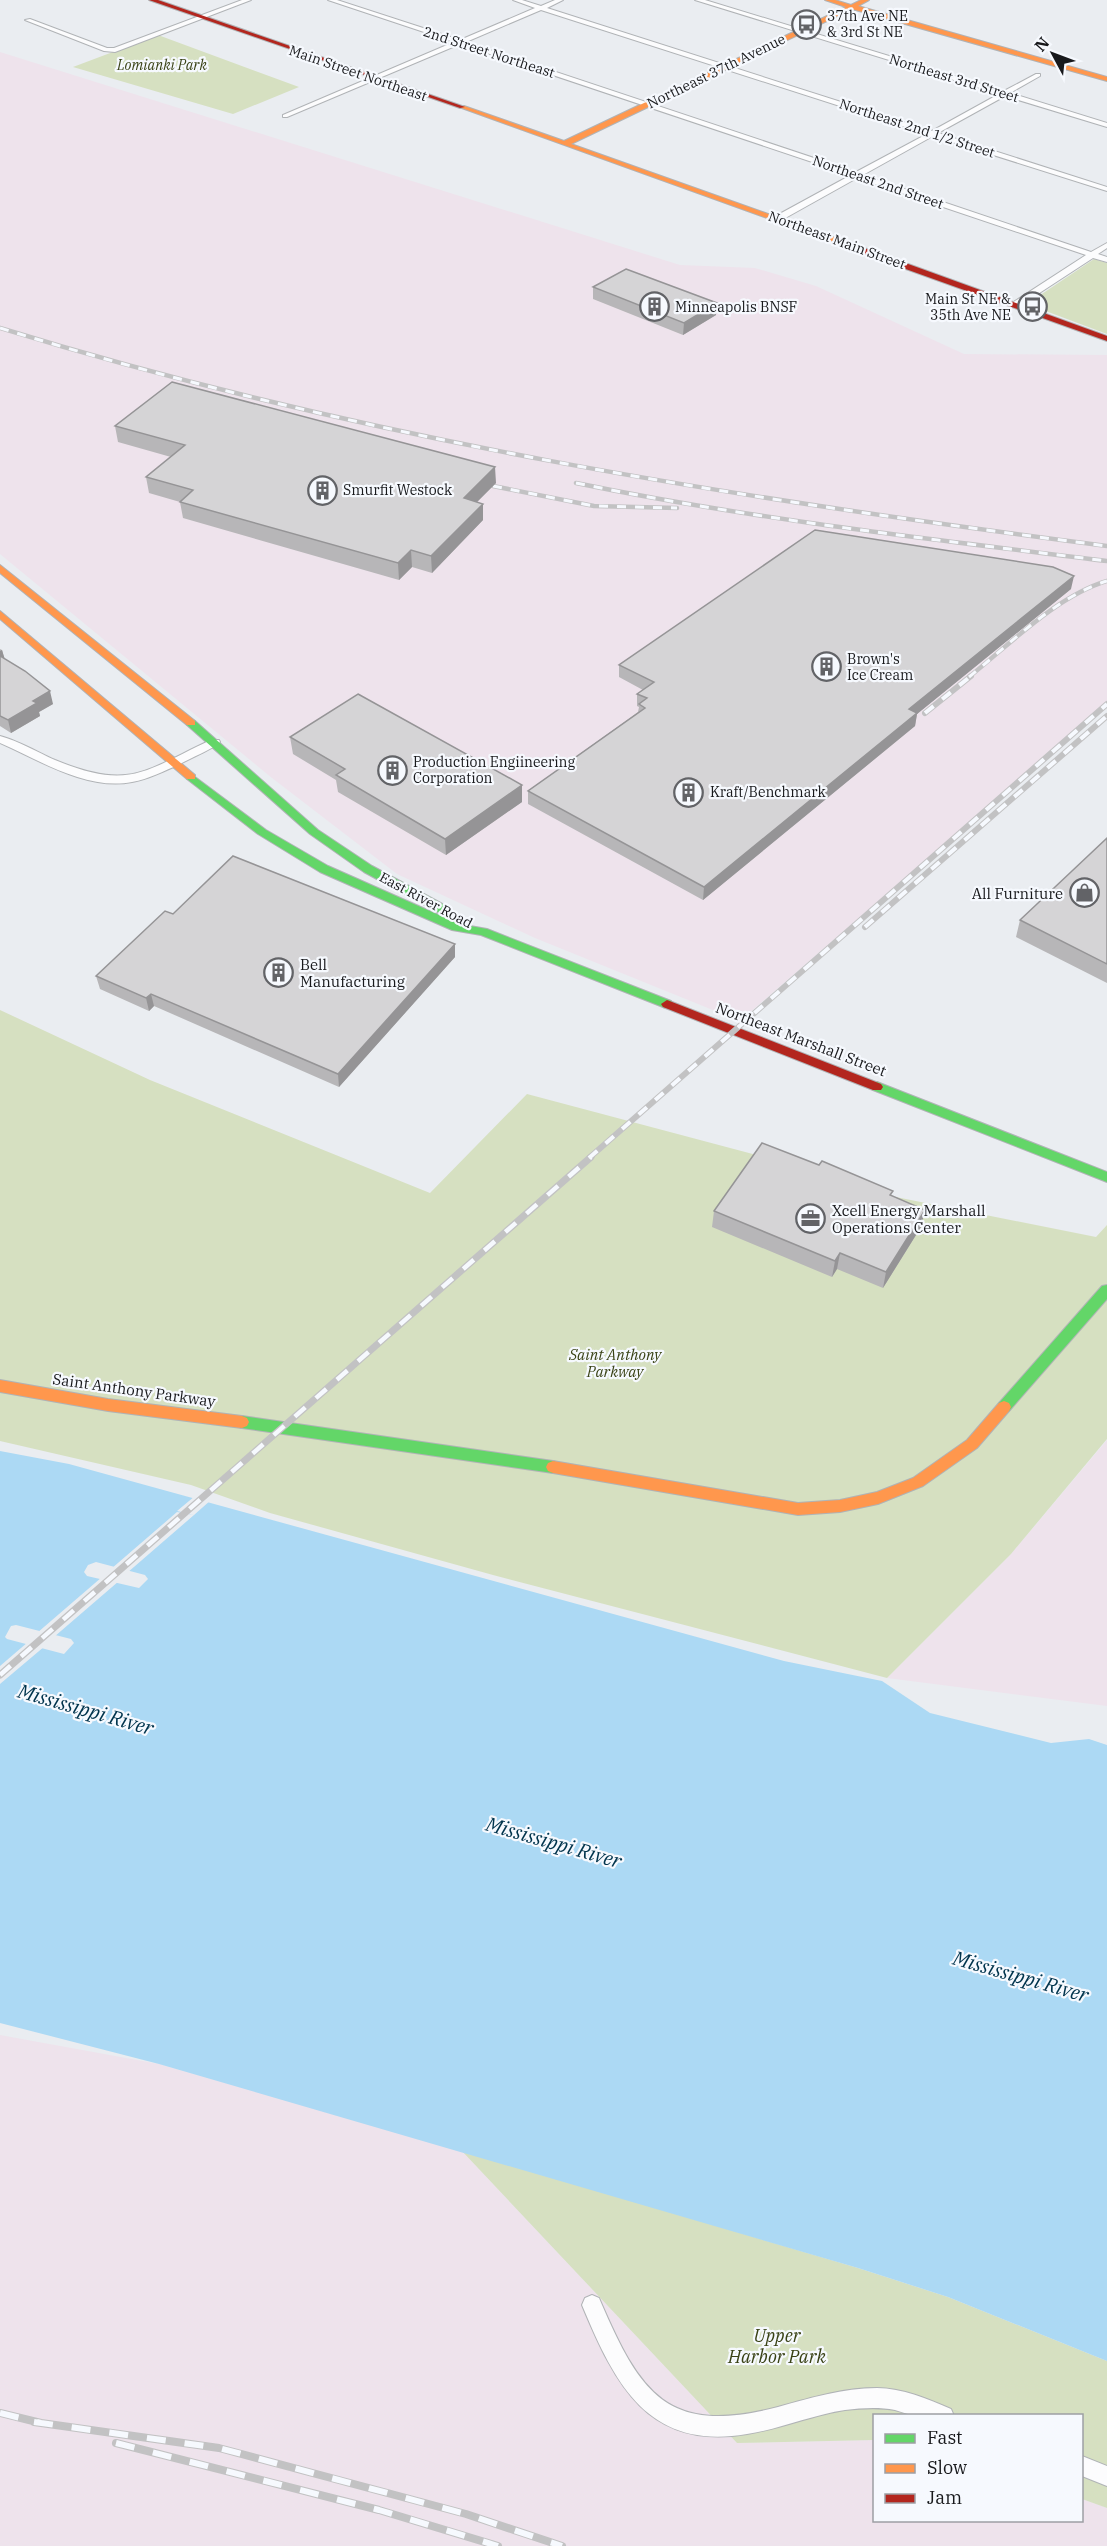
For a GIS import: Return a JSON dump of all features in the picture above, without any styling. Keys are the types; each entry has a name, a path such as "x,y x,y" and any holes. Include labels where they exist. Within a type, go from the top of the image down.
{"street":[{"name":"Main Street Northeast","path":"152,0 371,78 566,143"},
{"path":"28,20 103,49 115,50 248,0"},
{"name":"2nd Street Northeast","path":"331,0 648,104"},
{"name":"Northeast 2nd 1/2 Street","path":"516,0 1107,189"},
{"path":"285,116 560,0"},
{"name":"Northeast 3rd Street","path":"698,0 1107,125"},
{"path":"828,0 858,2 1107,71"},
{"path":"858,2 1107,79"},
{"name":"Northeast 37th Avenue","path":"566,143 858,2"},
{"path":"777,219 1038,75"},
{"name":"Northeast 2nd Street","path":"648,104 1107,260"},
{"name":"Northeast Main Street","path":"566,143 1107,339"},
{"path":"1015,305 1107,245"},
{"name":"East River Road","path":"0,568 215,742 314,832 368,869 483,932"},
{"name":"East River Road","path":"0,614 171,762 262,832 324,869 456,927 483,932"},
{"path":"0,740 91,776 117,780 144,775 215,742"},
{"name":"Northeast Marshall Street","path":"483,932 1107,1177"},
{"name":"Saint Anthony Parkway","path":"0,1386 108,1405 295,1428 400,1446 511,1460 754,1504 798,1509 840,1506 878,1498 918,1482 972,1444 1107,1290"},
{"path":"592,2305 609,2348 639,2394 666,2417 707,2430 747,2424 799,2409 856,2398 880,2398 907,2402 941,2414"},
{"path":"1083,2466 1107,2476"}],"shaded area":[{"path":"0,52 680,265 755,268 816,286 964,354 1107,355 1107,703 740,1021 535,938 397,874 272,778 0,554"},
{"path":"1107,1440 1107,1706 887,1678 1011,1554"},
{"path":"0,2035 159,2064 461,2150 737,2443 873,2440 873,2522 1083,2522 1083,2499 1107,2508 1107,2546 0,2546"}],"green space":[{"name":"Lomianki Park","path":"158,35 299,87 233,114 73,67"},
{"path":"1094,259 1107,263 1107,334 1027,304"},
{"name":"Saint Anthony Parkway","path":"0,1010 150,1080 430,1193 527,1094 802,1167 816,1181 1096,1237 1107,1225 1107,1439 1011,1554 887,1678 493,1575 270,1513 191,1485 0,1441"},
{"name":"Upper Harbor Park","path":"461,2150 948,2297 1107,2361 1107,2508 1083,2499 1083,2414 873,2414 873,2440 737,2443"}],"water":[{"name":"Mississippi River","path":"0,1451 69,1464 784,1661 882,1681 930,1713 1051,1743 1089,1739 1107,1745 1107,2361 948,2297 858,2268 159,2064 0,2023","holes":["96,1562 145,1575 148,1579 139,1588 87,1576 84,1572 88,1565","16,1625 71,1639 74,1643 64,1654 7,1639 5,1637 11,1626"]}],"pier":[{"path":"195,1496 211,1500 194,1515 177,1511"},
{"path":"177,1512 194,1515 127,1573 111,1569"},
{"path":"102,1577 119,1581 54,1637 37,1633"},
{"path":"28,1642 45,1646 0,1684 0,1666"}],"building":[{"path":"626,269 717,303 684,323 593,287"},
{"name":"Smurfit Westock","path":"172,382 495,467 464,498 483,504 431,556 411,550 398,563 180,502 193,490 146,477 185,445 115,426"},
{"path":"815,530 1053,567 1074,576 909,709 917,713 704,887 528,791 645,708 639,704 647,698 637,694 654,682 619,665"},
{"path":"0,656 25,671 50,691 33,701 37,703 8,720 0,716"},
{"name":"Production Engiineering Corporation","path":"358,694 522,785 445,839 336,775 345,769 290,737"},
{"name":"All Furniture","path":"1107,838 1107,964 1020,920"},
{"name":"Bell Manufacturing","path":"233,856 455,944 338,1074 151,994 146,998 96,976 165,911 173,914"},
{"name":"Xcell Energy Marshall Operations Center","path":"762,1143 819,1165 822,1161 893,1191 890,1195 925,1210 886,1272 840,1253 835,1261 714,1211"}],"railway":[{"path":"0,328 136,367 272,402 549,461 827,507 1107,546"},
{"path":"576,483 774,518 1107,561"},
{"path":"493,486 594,506 677,508"},
{"path":"969,677 1052,609 1088,588 1107,581"},
{"path":"925,713 971,676"},
{"path":"589,1158 1107,704"},
{"path":"865,927 1107,716"},
{"path":"0,1675 591,1157"},
{"path":"0,2413 41,2423"},
{"path":"34,2422 41,2423"},
{"path":"41,2423 219,2448 466,2514 562,2546"},
{"path":"116,2443 379,2510 498,2546"}],"traffic: fast":[{"path":"191,723 314,832 368,869 442,909"},
{"path":"191,777 262,832 324,869 456,927 483,932 667,1004"},
{"path":"877,1087 1107,1177"},
{"path":"1004,1407 1107,1290"},
{"path":"242,1422 553,1467"}],"traffic: slow":[{"path":"828,0 1107,79"},
{"path":"566,143 866,0"},
{"path":"462,107 850,246"},
{"path":"0,568 191,723"},
{"path":"0,614 191,777"},
{"path":"0,1386 108,1405 242,1422"},
{"path":"553,1467 798,1509 840,1506 878,1498 918,1482 972,1444 1004,1407"}],"traffic: jam":[{"path":"152,0 462,107"},
{"path":"850,246 1107,339"},
{"path":"667,1004 877,1087"}],"place":[{"name":"37th Ave NE & 3rd St NE","path":"806,24"},
{"name":"Minneapolis BNSF","path":"654,307"},
{"name":"Main St NE & 35th Ave NE","path":"1032,307"},
{"name":"Smurfit Westock","path":"322,490"},
{"name":"Brown's Ice Cream","path":"826,667"},
{"name":"Production Engiineering Corporation","path":"392,770"},
{"name":"Kraft/Benchmark","path":"689,792"},
{"name":"All Furniture","path":"1084,893"},
{"name":"Bell Manufacturing","path":"279,973"},
{"name":"Xcell Energy Marshall Operations Center","path":"811,1219"}]}
